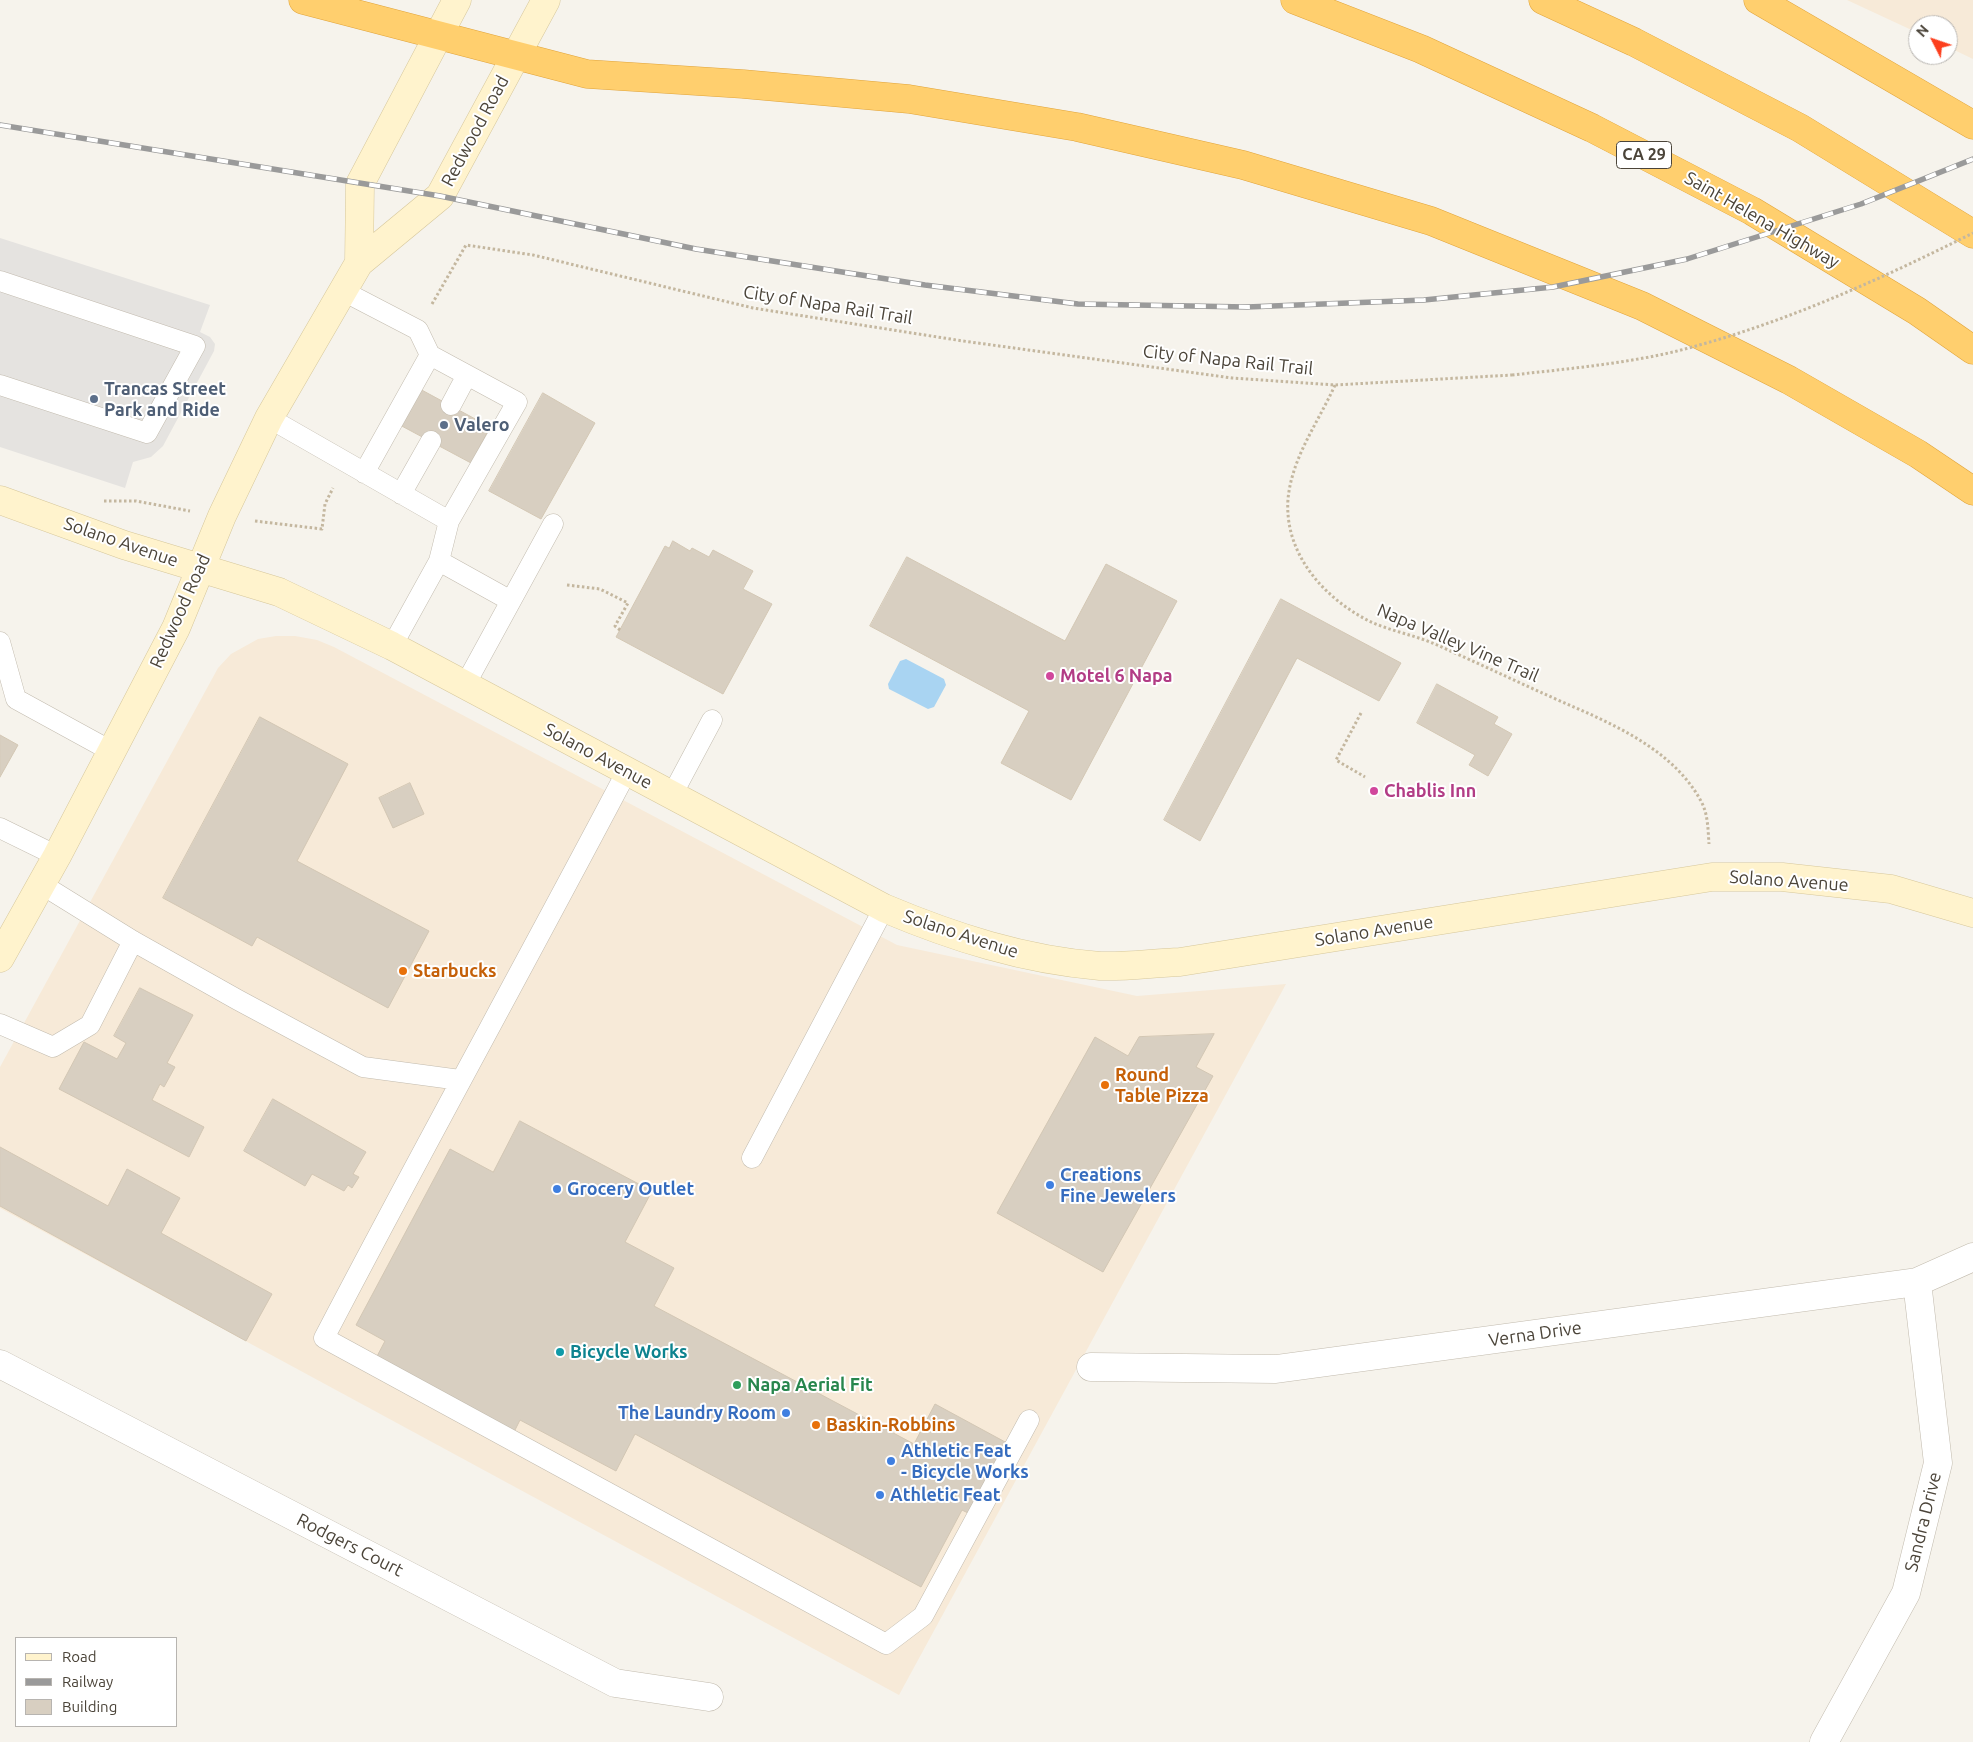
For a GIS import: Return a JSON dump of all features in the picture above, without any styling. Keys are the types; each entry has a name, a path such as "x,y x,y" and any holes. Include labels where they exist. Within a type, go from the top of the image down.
{"highway":[{"path":"303,0 587,74 743,84 909,100 1077,127 1243,166 1431,221 1642,306 1789,380 1918,454 1973,491"},
{"name":"Saint Helena Highway","path":"1294,0 1421,49 1609,136 1752,211 1917,311 1973,350"},
{"path":"1543,0 1634,42 1800,128 1973,233"},
{"path":"1758,0 1973,125"}],"street":[{"name":"Redwood Road","path":"359,263 360,184 457,0"},
{"name":"Redwood Road","path":"0,958 57,856 176,628 222,516 269,418 359,263 440,196 546,0"},
{"name":"Solano Avenue","path":"1,506 279,592 392,646 884,908 938,931 1020,955 1100,966 1180,962 1712,877 1782,877 1891,889 1973,913"},
{"name":"Verna Drive","path":"1091,1367 1276,1369 1917,1282 1973,1257"},
{"name":"Sandra Drive","path":"1824,1742 1906,1593 1938,1463 1917,1282"},
{"name":"Rodgers Court","path":"0,1364 615,1682 708,1697"}],"lane":[{"path":"0,281 195,346 147,433 0,384"},
{"path":"344,291 418,330 430,355 518,402 449,521 439,561 392,646"},
{"path":"364,472 430,355"},
{"path":"451,405 467,375"},
{"path":"269,418 449,521"},
{"path":"402,494 431,441"},
{"path":"465,685 553,524"},
{"path":"439,561 511,601"},
{"path":"0,642 16,700 111,751"},
{"path":"672,795 712,720"},
{"path":"627,771 460,1080 324,1338 886,1644 923,1616 1029,1420"},
{"path":"0,828 57,856"},
{"path":"41,884 133,941 363,1067 460,1080"},
{"path":"752,1158 884,908"},
{"path":"0,1024 53,1047 90,1025 133,941"}],"path":[{"name":"City of Napa Rail Trail","path":"466,245 533,255 753,308 964,341 1223,376 1335,385 1512,375 1621,362 1673,352 1730,336 1782,318 1890,275 1973,233"},
{"name":"Napa Valley Vine Trail","path":"1335,385 1299,456 1288,501 1295,544 1302,561 1315,579 1345,607 1370,621 1435,644 1610,724 1665,758 1702,804 1708,821 1712,877"},
{"path":"567,585 600,589 628,603 615,626 620,630"},
{"path":"1361,713 1336,760 1365,777"}],"shaded area":[{"path":"1847,0 1973,0 1973,59 1958,52 1958,15 1908,15 1908,28"},
{"name":"Trancas Street Park and Ride","path":"0,238 210,305 200,332 210,337 215,344 214,351 163,446 151,457 133,462 125,488 0,447"},
{"path":"276,636 295,636 317,640 334,647 897,945 1137,996 1286,984 899,1695 0,1208 0,1067 218,668 231,654 258,639"}],"water":[{"path":"906,659 944,679 946,685 934,707 928,709 889,689 888,684 900,661"}],"building":[{"name":"Valero","path":"418,388 490,427 471,463 398,424"},
{"path":"543,393 595,423 541,519 489,491"},
{"path":"673,541 690,551 692,548 709,557 713,550 753,571 743,589 772,604 723,694 616,637 665,546 669,548"},
{"name":"Motel 6 Napa","path":"907,557 1065,641 1106,564 1177,601 1071,800 1001,763 1029,711 870,626"},
{"path":"1281,599 1401,663 1379,701 1297,658 1200,841 1164,820"},
{"path":"1437,684 1498,717 1494,724 1512,734 1488,776 1469,765 1475,755 1417,723"},
{"path":"260,717 348,764 297,861 429,931 388,1008 257,937 252,946 163,898"},
{"path":"0,735 18,745 0,777"},
{"path":"410,783 424,814 393,828 379,798"},
{"path":"140,988 193,1015 167,1063 175,1067 164,1087 160,1084 152,1100 204,1127 189,1157 59,1089 84,1042 117,1059 126,1043 114,1036"},
{"path":"1214,1034 1196,1067 1213,1076 1103,1272 997,1213 1095,1037 1128,1056 1139,1037"},
{"path":"273,1099 366,1152 353,1174 359,1177 352,1188 348,1185 344,1191 312,1174 305,1186 244,1151"},
{"name":"Bicycle Works","path":"520,1121 652,1191 625,1242 674,1268 654,1306 914,1444 935,1404 1007,1443 970,1514 962,1510 921,1587 635,1434 616,1471 520,1420 512,1436 374,1362 385,1341 356,1325 450,1149 493,1172"},
{"path":"0,1147 108,1206 127,1169 180,1198 161,1233 272,1294 246,1341 0,1206"}],"railway":[{"path":"0,125 440,196 696,249 925,285 1078,304 1247,307 1424,300 1553,287 1687,259 1861,204 1973,159"}],"place":[{"name":"Trancas Street Park and Ride","path":"94,399"},
{"name":"Valero","path":"444,425"},
{"name":"Motel 6 Napa","path":"1050,676"},
{"name":"Chablis Inn","path":"1374,791"},
{"name":"Starbucks","path":"403,971"},
{"name":"Round Table Pizza","path":"1105,1085"},
{"name":"Creations Fine Jewelers","path":"1050,1185"},
{"name":"Grocery Outlet","path":"557,1189"},
{"name":"Bicycle Works","path":"560,1352"},
{"name":"Napa Aerial Fit","path":"737,1385"},
{"name":"The Laundry Room","path":"786,1413"},
{"name":"Baskin-Robbins","path":"816,1425"},
{"name":"Athletic Feat - Bicycle Works","path":"891,1461"},
{"name":"Athletic Feat","path":"880,1495"}]}
